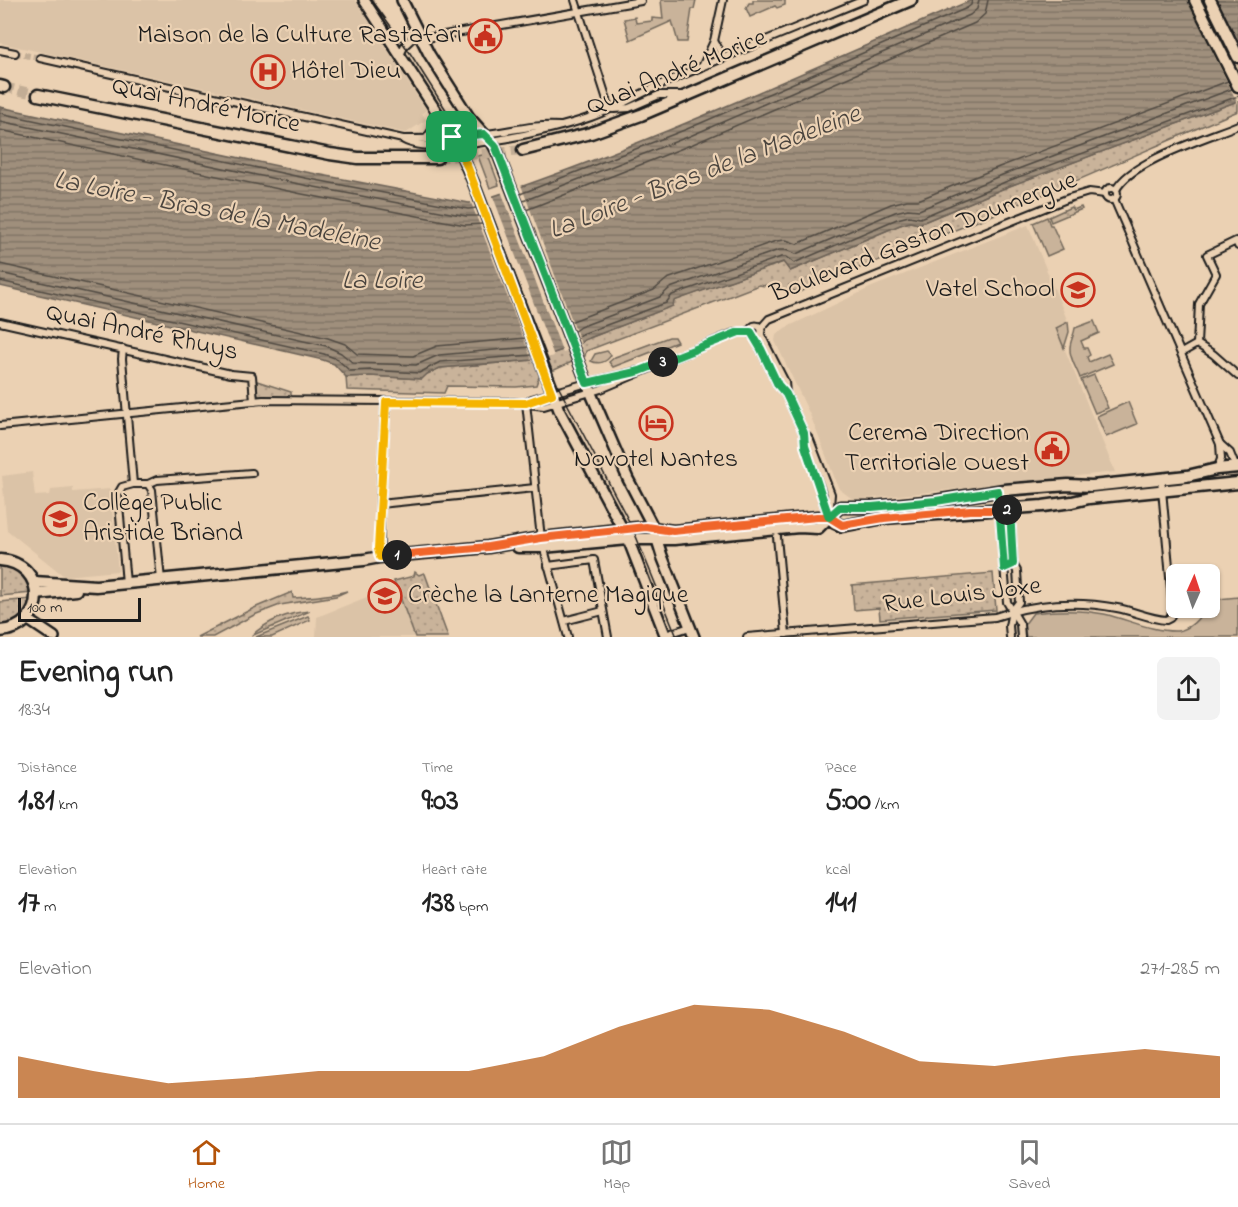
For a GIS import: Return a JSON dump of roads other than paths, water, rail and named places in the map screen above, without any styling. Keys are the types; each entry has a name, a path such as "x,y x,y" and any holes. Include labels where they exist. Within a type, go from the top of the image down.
{"main road":[{"path":"364,0 435,109 468,168 554,398 626,535 664,636"},
{"path":"402,0 420,36 469,117 498,154 588,387 628,479 653,527 694,637"},
{"name":"Quai André Morice","path":"523,150 608,127 911,0"},
{"path":"1195,0 1238,86"},
{"path":"1210,0 1238,57"},
{"name":"Quai André Morice","path":"38,95 330,154 358,158 437,158"},
{"path":"34,582 96,586 626,535 653,527 673,531 817,517 829,517 842,525 884,518 970,510 1004,510 1072,502 1162,484 1217,469 1237,467"},
{"path":"626,535 657,540 799,526 818,528 840,507 872,507 924,502 998,491 1068,485 1238,483"},
{"path":"0,560 16,563 23,568 34,582 36,594 34,607 27,619 4,633"},
{"path":"36,594 96,586"},
{"path":"27,619 54,637"}],"street":[{"path":"575,0 610,109"},
{"path":"702,67 714,41 723,0"},
{"path":"403,139 411,144 440,146 489,140 508,134 546,131 610,109 632,97 864,0"},
{"path":"400,55 405,45 420,36 640,1"},
{"path":"714,41 724,58"},
{"path":"0,50 15,53"},
{"path":"40,58 403,139 426,140 440,137 456,143"},
{"path":"610,109 629,108 659,95 688,95"},
{"path":"426,140 432,130 435,109"},
{"name":"Boulevard Gaston Doumergue","path":"1116,190 1124,179 1153,160 1238,125"},
{"path":"1110,188 1116,190 1117,196 1114,199 1108,199 1105,194 1110,188"},
{"name":"Boulevard Gaston Doumergue","path":"0,426 254,401 526,403 554,398 588,387 604,388 640,371 739,332 757,333 770,319 778,315 1069,198 1089,192 1105,194"},
{"path":"1114,199 1220,444 1221,459 1217,469"},
{"path":"1197,344 1199,304 1216,274 1207,255 1236,241 1238,246"},
{"name":"Quai André Rhuys","path":"0,322 231,374 252,376 254,401"},
{"path":"757,333 785,382 786,394 804,433 810,440 831,494 829,517"},
{"path":"1181,352 1197,344"},
{"path":"1197,344 1213,354 1238,376"},
{"path":"123,349 133,484"},
{"path":"380,557 380,504 386,402"},
{"path":"526,403 542,543 568,637"},
{"path":"1220,444 1230,453 1237,467"},
{"path":"126,583 118,494 122,487 148,484 157,480 252,473"},
{"path":"148,484 154,499 161,580"},
{"name":"Rue Louis Joxe","path":"747,637 994,617 1034,606 1086,603 1120,608 1166,620 1170,618 1173,610 1162,484"},
{"path":"380,504 535,488"},
{"path":"998,491 1004,510 1013,564 1017,572 1019,602 1012,611 1009,626 1010,637"},
{"path":"1004,510 1004,568 1007,602 1020,624 1021,637"},
{"path":"777,537 786,634"},
{"path":"548,566 594,560 608,637"},
{"path":"1004,568 1013,564"},
{"path":"564,621 603,611"},
{"path":"664,636 690,627"}],"water":[{"name":"La Loire","path":"972,0 1238,0 1238,101 1007,187 919,224 910,222 900,225 790,271 783,262 674,301 673,306 584,340 580,344 533,360 440,368 422,379 346,377 334,364 323,360 0,286 0,107 306,172 469,203 539,180 664,132"}],"tunnel":[{"path":"15,53 40,58"},
{"path":"4,87 38,95"},
{"path":"437,158 523,150"}],"tram line":[{"path":"372,0 410,53 460,132 558,386 633,529 677,637"}],"place":[{"name":"Maison de la Culture Rastafari","path":"485,36"},
{"name":"Hôtel Dieu","path":"268,72"},
{"name":"Vatel School","path":"1078,290"},
{"name":"Novotel Nantes","path":"656,423"},
{"name":"Cerema Direction Territoriale Ouest","path":"1052,449"},
{"name":"Collège Public Aristide Briand","path":"60,519"},
{"name":"Crèche la Lanterne Magique","path":"385,596"}],"water label":[{"name":"La Loire - Bras de la Madeleine","path":"705,173"},
{"name":"La Loire - Bras de la Madeleine","path":"217,212"}]}
